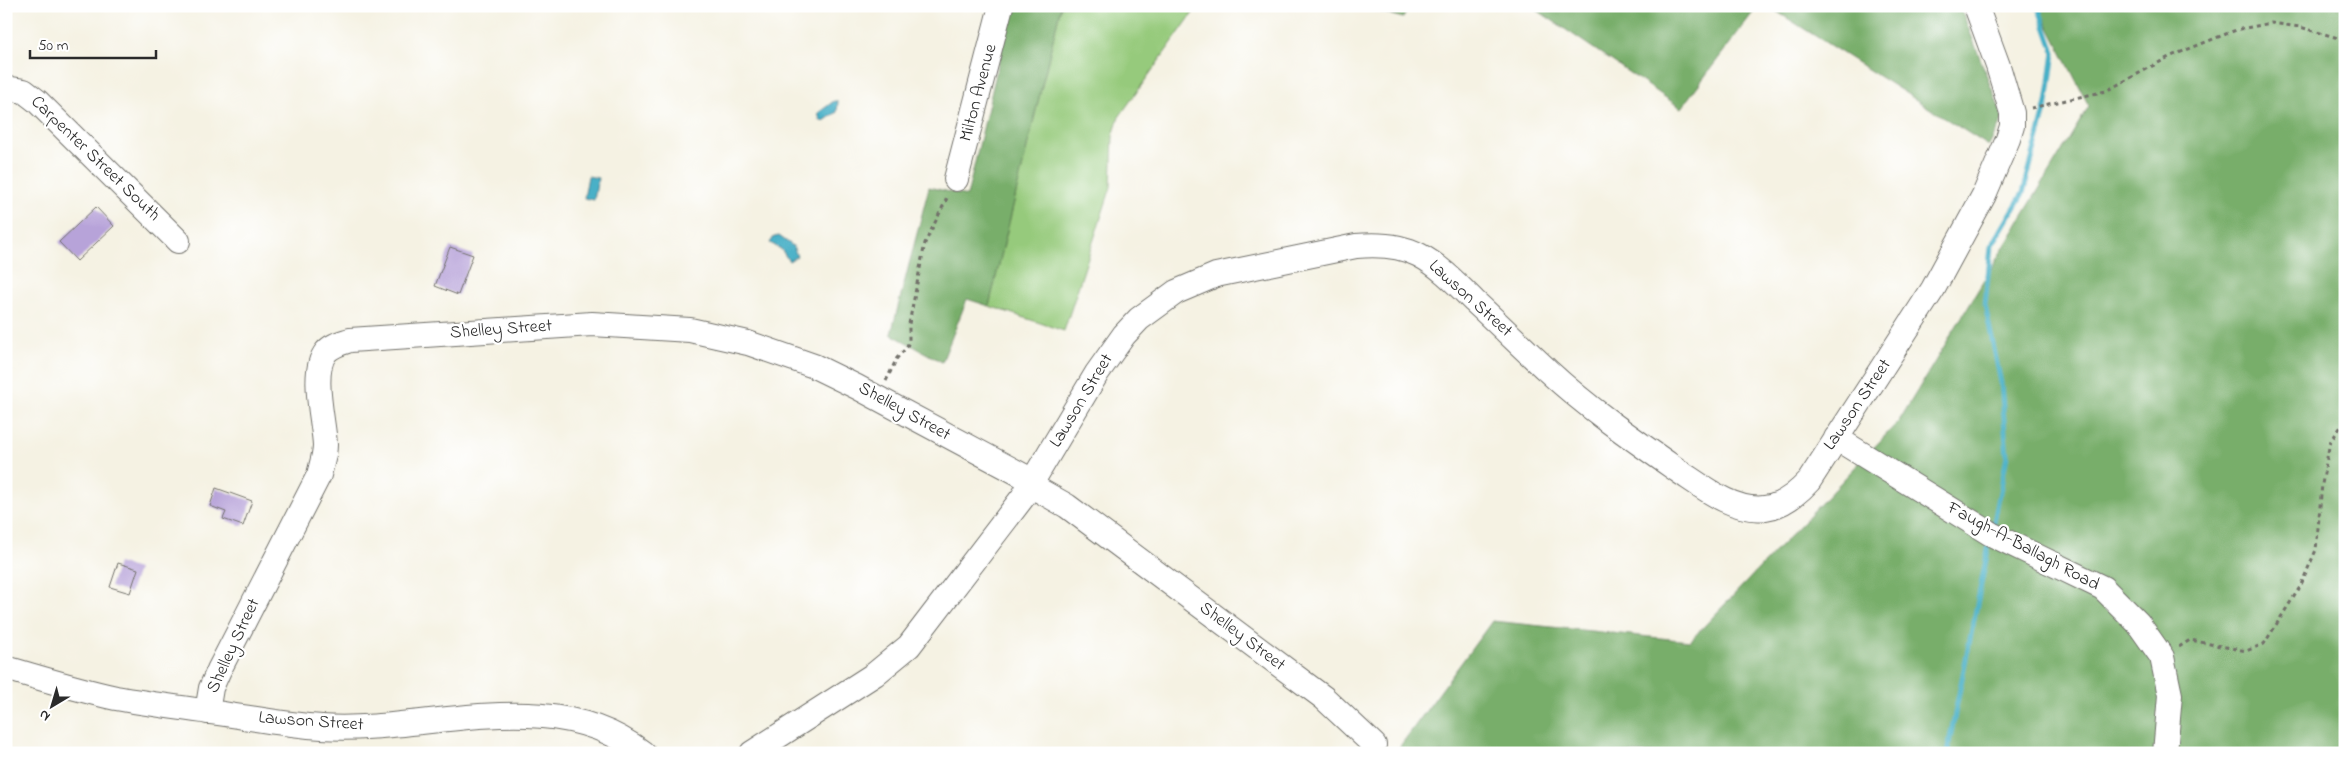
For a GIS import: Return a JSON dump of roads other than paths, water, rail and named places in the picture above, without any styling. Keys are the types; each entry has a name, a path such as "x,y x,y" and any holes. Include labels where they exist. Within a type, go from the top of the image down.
{"street":[{"name":"Milton Avenue","path":"956,180 1001,6"},
{"name":"Lawson Street","path":"752,753 875,674 896,658 939,607 1032,483 1110,354 1124,335 1156,305 1176,292 1216,276 1335,249 1376,244 1398,247 1418,254 1435,265 1574,394 1633,439 1727,501 1742,506 1765,508 1787,500 1809,481 1928,297 1984,195 2008,140 2012,126 2012,113 1998,66 1976,6"},
{"name":"Carpenter Street South","path":"6,88 24,91 37,101 178,241"},
{"name":"Shelley Street","path":"207,712 210,688 318,475 325,447 318,377 325,353 335,345 350,340 592,324 690,330 790,356 837,376 879,398 1032,483 1067,506 1324,698 1374,745"},
{"name":"Faugh-A-Ballagh Road","path":"1836,438 1991,534 2103,588 2138,623 2162,657 2170,695 2165,753"},
{"name":"Lawson Street","path":"6,668 116,698 289,724 352,728 537,714 590,725 616,736 643,753"}],"water":[{"path":"834,101 838,101 837,112 824,121 820,120 818,113"},
{"path":"588,176 598,178 594,200 584,198"},
{"path":"779,236 793,246 797,256 789,261 781,249 770,243 774,237"}],"waterway":[{"path":"1993,527 2007,456 2001,383 1985,305 1991,247 2023,193 2047,103 2054,52 2038,6"},
{"path":"1947,753 1990,540"}]}
